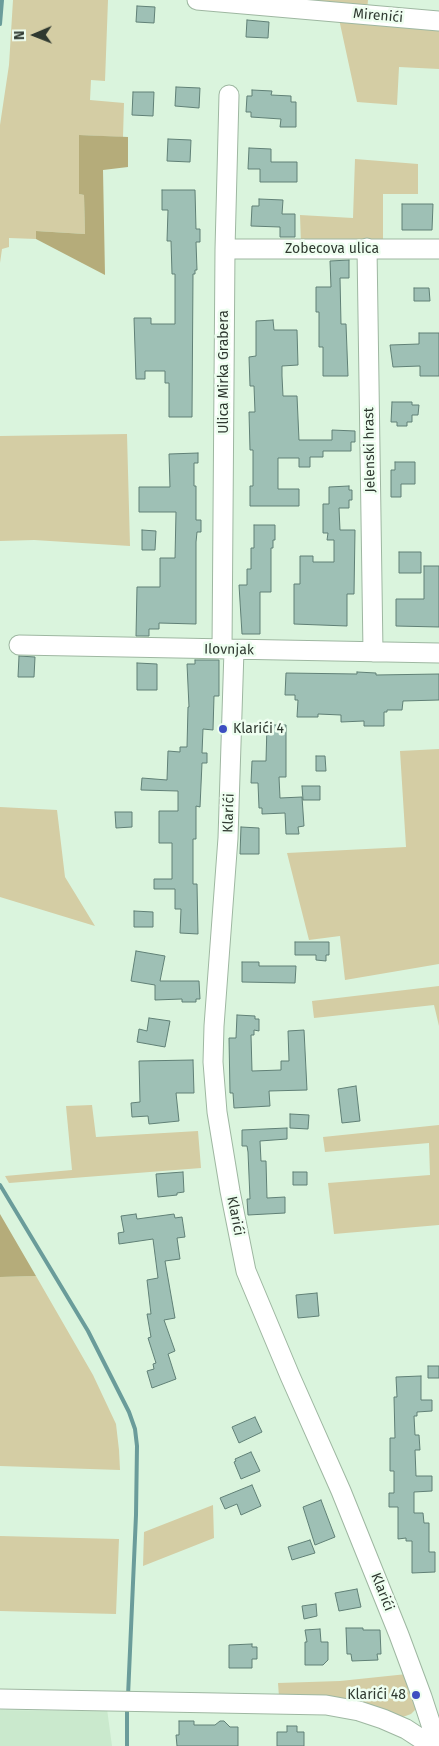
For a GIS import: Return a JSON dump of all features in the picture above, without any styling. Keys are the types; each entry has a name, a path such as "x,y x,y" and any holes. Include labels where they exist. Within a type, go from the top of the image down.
{"street":[{"name":"Mirenići","path":"197,0 439,20"},
{"name":"Ulica Mirka Grabera","path":"228,650 225,249 229,95"},
{"name":"Zobecova ulica","path":"225,249 367,248 439,250"},
{"name":"Jelenski hrast","path":"367,248 374,652"},
{"name":"Ilovnjak","path":"19,645 439,653"},
{"name":"Klarići","path":"228,650 228,838 213,1062 217,1112 230,1191 246,1271 341,1491 396,1626 438,1746"},
{"path":"0,1699 326,1705 359,1711 382,1719 406,1730 432,1746"}],"shaded area":[{"path":"13,0 108,0 105,81 91,80 90,100 124,103 123,137 79,135 79,194 84,195 85,234 36,231 36,239 9,238 9,247 2,249 0,263 0,125 9,65"},
{"path":"242,0 368,0 367,11"},
{"path":"339,19 439,27 439,69 399,67 397,105 357,102"},
{"path":"79,135 128,137 128,167 103,170 105,275 36,239 36,231 85,234 84,195 79,194"},
{"path":"355,159 418,164 418,194 383,194 383,244 301,244 300,215 353,218"},
{"path":"127,434 130,546 34,540 0,541 0,436"},
{"path":"439,749 439,964 345,980 340,936 309,940 287,853 406,847 400,751"},
{"path":"0,807 57,810 65,877 95,926 0,897"},
{"path":"439,986 439,1026 434,1005 314,1018 312,1001"},
{"path":"92,1105 96,1137 198,1131 201,1168 9,1183 5,1176 72,1170 66,1106"},
{"path":"439,1125 439,1225 334,1234 328,1183 430,1175 429,1143 325,1152 323,1137"},
{"path":"0,1214 36,1276 0,1277"},
{"path":"36,1276 93,1375 116,1424 120,1470 0,1466 0,1277"},
{"path":"213,1505 214,1538 143,1566 144,1532"},
{"path":"0,1536 119,1539 116,1614 0,1611"},
{"path":"407,1674 415,1710 411,1714 400,1718 279,1697 278,1683 340,1681"},
{"path":"107,1709 112,1746 0,1746 0,1710 72,1711"}],"building":[{"path":"137,6 155,7 154,23 136,22"},
{"path":"247,20 269,22 268,38 246,37"},
{"path":"176,87 200,88 199,108 175,106"},
{"path":"252,90 272,91 271,95 291,96 291,102 296,102 296,127 280,127 281,119 251,117 251,112 246,112 247,96 252,96"},
{"path":"133,92 154,92 153,116 132,115"},
{"path":"168,139 191,140 190,162 167,161"},
{"path":"249,148 271,149 271,162 297,162 297,182 260,182 260,169 248,169"},
{"path":"162,190 195,190 196,229 200,229 200,242 196,242 197,270 193,274 192,417 169,417 169,383 165,383 165,371 145,371 145,379 136,379 134,318 151,318 151,324 175,324 175,274 172,274 171,241 167,241 168,210 162,210"},
{"path":"259,199 283,200 282,214 295,214 295,237 280,237 280,227 251,226 252,206 259,206"},
{"path":"402,204 433,204 432,230 402,230"},
{"path":"349,260 349,278 340,278 341,324 346,324 348,376 323,376 323,347 319,347 319,312 316,312 316,287 331,287 330,261"},
{"path":"414,288 429,288 430,301 414,301"},
{"path":"273,320 274,330 297,330 298,365 282,366 282,376 283,396 297,396 299,440 332,440 332,430 355,431 355,442 351,442 351,451 323,451 323,457 310,457 310,467 299,467 299,458 278,458 278,489 299,489 299,506 250,506 250,486 253,486 253,450 250,450 249,412 255,412 254,386 250,386 249,357 256,356 256,321"},
{"path":"419,333 439,333 439,376 420,376 420,366 393,367 390,345 419,344"},
{"path":"392,402 412,402 412,405 419,405 418,415 412,415 412,422 407,422 407,426 397,426 397,422 391,422"},
{"path":"198,453 198,463 194,463 194,486 196,486 196,520 201,520 201,532 197,532 196,542 196,624 159,623 159,629 149,629 149,636 136,636 137,587 160,587 160,558 175,558 176,512 139,512 139,487 170,487 169,454"},
{"path":"395,462 415,462 415,484 401,484 401,497 391,497 391,470 395,470"},
{"path":"349,486 349,490 352,490 352,500 349,500 349,508 339,508 340,530 355,530 354,594 347,594 347,626 294,624 294,584 300,584 300,556 313,556 313,562 334,562 334,540 327,540 328,533 323,533 323,504 329,504 329,487"},
{"path":"254,525 275,525 275,540 273,540 273,548 271,548 271,592 260,592 260,634 242,634 239,585 247,585 247,569 251,569 251,548 254,548"},
{"path":"142,530 156,531 155,550 142,550"},
{"path":"399,552 421,552 421,573 399,573"},
{"path":"424,566 439,566 439,627 396,626 396,599 424,599"},
{"path":"19,656 35,657 34,677 18,677"},
{"path":"195,660 219,660 219,696 214,696 213,730 203,729 202,753 207,753 207,763 202,763 200,807 196,806 196,839 193,839 193,884 197,884 198,934 180,933 181,909 175,909 175,889 154,889 154,879 172,879 172,843 159,843 159,811 178,811 178,791 141,790 142,778 167,780 168,751 180,752 180,747 187,747 189,707 187,664 195,664"},
{"path":"137,663 157,664 157,690 137,690"},
{"path":"357,672 376,673 376,675 439,674 439,700 403,701 402,710 387,710 387,712 384,712 384,726 364,726 364,721 341,722 341,715 318,714 318,717 297,717 298,700 295,700 295,695 285,695 286,673 357,674"},
{"path":"267,725 286,725 286,777 279,777 280,798 302,797 304,826 298,827 299,834 286,834 285,813 262,814 262,808 259,808 258,783 251,783 252,761 266,761"},
{"path":"316,756 325,756 326,771 316,771"},
{"path":"302,786 320,786 320,800 303,800"},
{"path":"115,812 132,812 132,827 116,828"},
{"path":"241,827 259,828 259,854 240,854"},
{"path":"134,911 153,912 153,927 134,927"},
{"path":"295,942 329,942 329,955 326,955 326,961 316,960 316,955 295,955"},
{"path":"136,951 165,956 160,981 199,981 200,999 196,999 196,1002 182,1002 182,999 155,1000 155,985 131,981"},
{"path":"242,962 259,962 259,966 296,966 295,983 242,982"},
{"path":"237,1015 255,1016 255,1019 259,1019 259,1031 254,1030 254,1035 251,1035 252,1071 281,1070 281,1061 289,1061 288,1031 304,1030 307,1090 269,1091 270,1106 234,1108 233,1093 230,1093 229,1038 236,1038"},
{"path":"149,1018 170,1021 165,1047 137,1042 139,1029 147,1031"},
{"path":"193,1060 194,1093 176,1093 179,1121 149,1124 148,1116 132,1117 131,1103 140,1102 139,1061"},
{"path":"356,1086 360,1121 342,1123 338,1089"},
{"path":"290,1114 309,1115 308,1129 290,1128"},
{"path":"287,1128 287,1139 260,1141 261,1161 266,1161 267,1198 285,1197 285,1213 248,1215 247,1199 250,1199 248,1152 247,1146 242,1146 242,1130"},
{"path":"183,1172 184,1192 177,1193 177,1195 158,1197 156,1174"},
{"path":"293,1172 307,1172 307,1185 293,1185"},
{"path":"136,1214 137,1219 174,1214 175,1218 182,1217 185,1237 177,1238 180,1259 165,1261 175,1318 164,1320 175,1351 168,1354 176,1379 152,1388 147,1371 154,1369 153,1364 156,1363 148,1338 151,1337 147,1314 151,1314 147,1280 158,1278 153,1239 119,1244 118,1233 124,1232 121,1216"},
{"path":"317,1293 319,1316 298,1318 296,1295"},
{"path":"428,1366 439,1366 439,1378 428,1378"},
{"path":"421,1376 421,1400 432,1400 432,1411 417,1412 417,1416 414,1416 415,1435 419,1435 420,1450 415,1450 416,1476 432,1476 432,1491 414,1492 414,1513 423,1513 424,1523 429,1523 429,1552 435,1552 435,1572 412,1573 412,1541 406,1541 406,1538 398,1539 398,1507 389,1507 389,1493 394,1493 394,1471 390,1471 390,1438 395,1438 394,1397 397,1397 396,1377"},
{"path":"255,1417 262,1432 239,1443 232,1427"},
{"path":"251,1452 260,1471 241,1479 234,1462 236,1461 235,1459"},
{"path":"252,1485 261,1506 241,1515 237,1504 225,1509 220,1498"},
{"path":"321,1500 335,1537 315,1545 303,1507"},
{"path":"310,1540 315,1553 292,1560 288,1547"},
{"path":"357,1589 361,1607 339,1611 335,1593"},
{"path":"316,1604 317,1616 304,1619 302,1606"},
{"path":"346,1628 380,1630 381,1654 377,1654 378,1660 352,1661 351,1654 347,1654"},
{"path":"320,1629 321,1642 328,1642 328,1660 323,1665 305,1665 305,1642 307,1642 305,1630"},
{"path":"252,1644 252,1647 257,1647 257,1659 252,1659 252,1668 229,1668 229,1645"},
{"path":"179,1721 194,1721 194,1725 215,1725 220,1721 224,1721 230,1727 238,1727 238,1746 177,1746 176,1735 179,1735"},
{"path":"287,1726 297,1726 297,1732 304,1732 304,1746 277,1746 277,1732 287,1732"}],"waterway":[{"path":"0,24 2,0"},
{"path":"0,1185 88,1331 129,1412 135,1429 137,1446 136,1515 128,1696"},
{"path":"127,1706 127,1746"}],"place":[{"name":"Klarići 4","path":"223,729"},
{"name":"Klarići 48","path":"416,1695"}]}
